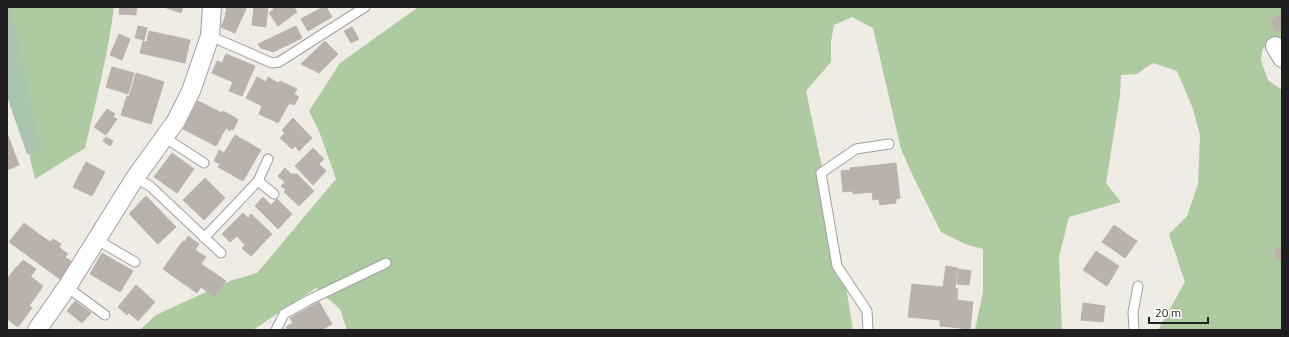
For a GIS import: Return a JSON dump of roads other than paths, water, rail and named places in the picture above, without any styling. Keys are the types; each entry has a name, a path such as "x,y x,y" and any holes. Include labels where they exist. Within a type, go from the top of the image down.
{"street":[{"path":"37,330 67,287 135,178 176,121 191,91 210,36 212,7"}],"lane":[{"path":"210,36 272,63 279,62 365,7"},
{"path":"164,137 204,163"},
{"path":"868,330 867,311 837,266 821,173 856,149 889,144"},
{"path":"204,238 258,181 268,159"},
{"path":"135,178 150,186 220,253"},
{"path":"258,181 274,194"},
{"path":"97,240 135,262"},
{"path":"276,330 284,314 309,300 386,263"},
{"path":"1134,330 1133,312 1138,286"},
{"path":"67,287 105,315"}]}
